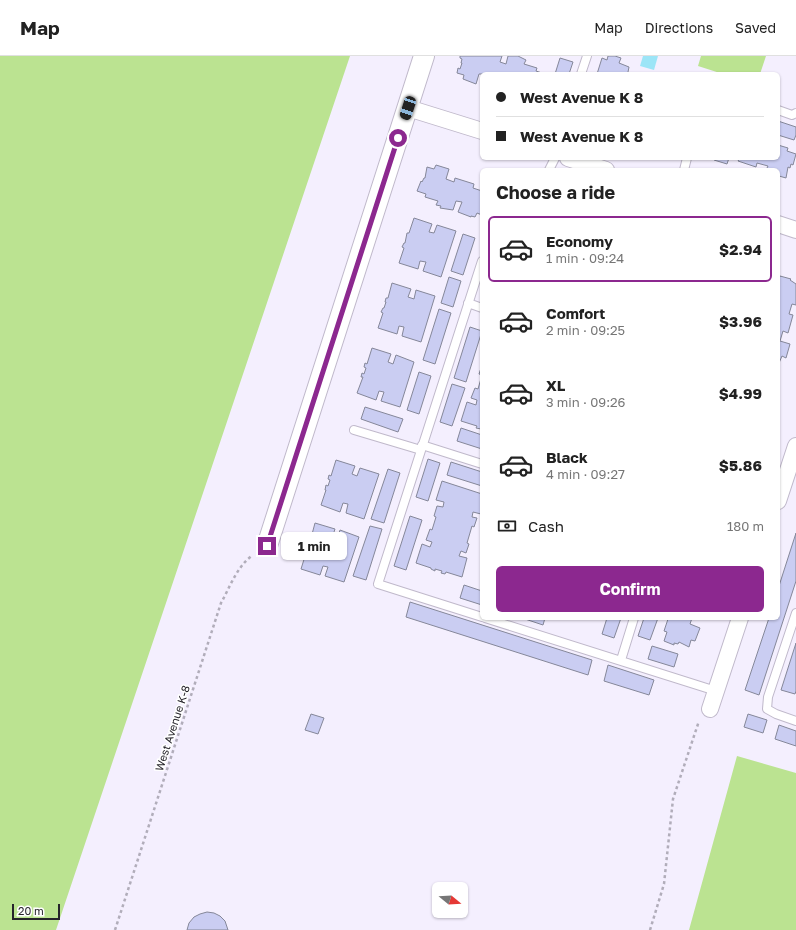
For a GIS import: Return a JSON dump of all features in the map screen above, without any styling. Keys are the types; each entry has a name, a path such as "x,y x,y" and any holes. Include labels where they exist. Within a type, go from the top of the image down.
{"street":[{"path":"267,546 424,56"},
{"path":"408,108 480,130"},
{"path":"574,160 600,168"},
{"path":"780,225 796,230"},
{"path":"780,495 796,446"},
{"path":"710,709 739,620"}],"lane":[{"path":"582,72 587,56"},
{"path":"780,111 792,115 796,113"},
{"path":"480,267 378,584 480,616"},
{"path":"468,303 480,307"},
{"path":"354,430 480,463"},
{"path":"796,613 768,697 767,709 796,721"},
{"path":"491,620 716,691"},
{"path":"621,660 633,620"}],"path":[{"name":"West Avenue K-8","path":"115,930 221,603 236,574 248,559 267,546"},
{"path":"650,930 664,884 673,799 700,716 710,709"}],"green space":[{"path":"0,56 350,56 56,930 0,930"},
{"path":"701,56 766,56 761,72 717,72 698,66"},
{"path":"737,756 796,773 796,930 689,930"}],"water":[{"path":"643,56 658,56 654,70 640,66"}],"building":[{"path":"460,56 502,56 500,62 506,64 508,56 518,56 526,60 524,64 537,68 536,71 539,72 480,72 476,84 463,79 464,75 457,73 458,68 460,69 462,63 462,59"},
{"path":"608,56 621,58 619,63 629,67 628,72 598,72 602,58 607,60"},
{"path":"560,58 573,62 570,72 556,72"},
{"path":"780,122 796,127 796,135 794,140 780,136"},
{"path":"780,146 788,148 787,151 796,154 793,165 791,164 790,168 788,167 786,178 780,176 780,168 767,168 768,166 757,163 756,167 738,161 780,160"},
{"path":"714,160 728,160 727,164"},
{"path":"436,165 449,169 446,179 454,182 455,178 474,184 473,188 480,190 480,214 477,213 475,217 471,217 458,212 462,202 456,201 453,210 440,208 441,206 436,205 438,201 425,197 426,194 417,191 421,181 422,182 425,178 427,167 434,169"},
{"path":"414,218 432,224 429,232 434,233 437,225 456,231 441,277 423,271 426,262 420,261 418,269 399,263 404,248 402,247 405,243 407,233 409,233"},
{"path":"463,234 475,238 463,275 451,271"},
{"path":"780,276 791,279 790,280 796,284 796,305 792,304 789,314 793,315 788,333 783,331 780,341"},
{"path":"449,277 461,281 453,307 441,303"},
{"path":"392,283 411,289 408,297 414,299 416,290 435,296 421,342 402,336 404,327 399,326 397,334 378,328 383,313 381,312 384,308 386,298 388,298"},
{"path":"439,309 451,313 435,364 423,360"},
{"path":"470,327 480,330 480,337 466,382 454,378"},
{"path":"780,341 790,344 786,358 782,356 780,361"},
{"path":"372,348 391,354 388,362 393,364 396,355 414,362 400,407 381,401 384,392 379,391 376,400 357,393 363,377 361,377 362,373 364,374 366,368 364,367 365,363 367,364"},
{"path":"419,372 431,376 419,414 407,410"},
{"path":"480,382 480,429 476,428 477,426 461,421 467,402 476,405 477,400 471,398 475,388 478,389"},
{"path":"452,384 465,388 452,426 440,422"},
{"path":"365,407 403,419 398,432 361,419"},
{"path":"461,428 480,434 480,448 457,441"},
{"path":"428,459 440,463 428,501 416,497"},
{"path":"336,460 355,466 352,474 357,476 360,468 379,474 364,519 346,513 348,504 343,503 340,512 321,505 326,490 326,485 328,486 330,480 328,479 329,475 331,476"},
{"path":"451,462 480,471 480,485 447,475"},
{"path":"388,469 400,473 384,523 371,519"},
{"path":"442,481 480,493 480,514 473,512 472,517 477,518 474,527 472,526 467,543 469,544 466,553 461,551 459,556 467,558 462,577 446,572 445,574 441,573 442,571 435,569 435,571 431,568 416,563 422,544 430,547 432,542 426,540 430,529 432,530 436,517 434,516 437,506 443,507 444,502 436,500"},
{"path":"410,516 422,520 406,570 394,566"},
{"path":"315,523 335,529 332,538 337,539 340,530 359,537 344,582 325,576 328,567 323,566 320,575 301,569 306,548 308,549 310,543 308,542 309,538 311,538"},
{"path":"370,526 382,529 366,580 353,576"},
{"path":"796,533 796,581 759,695 745,690 768,620 780,620 780,583"},
{"path":"464,585 480,590 480,604 460,598"},
{"path":"410,602 592,660 588,675 406,617"},
{"path":"528,620 544,620 543,625"},
{"path":"606,620 620,620 614,638 602,634"},
{"path":"643,620 657,620 650,640 638,636"},
{"path":"668,620 691,620 690,624 700,628 695,641 691,640 689,647 679,642 678,644 674,643 674,645 664,641 667,632 664,631"},
{"path":"796,643 796,691 795,694 781,690"},
{"path":"652,646 678,654 674,667 648,659"},
{"path":"608,665 654,680 649,695 604,681"},
{"path":"311,714 324,718 318,734 305,730"},
{"path":"748,714 767,720 763,733 744,727"},
{"path":"779,725 796,731 796,746 775,739"},
{"path":"207,912 220,916 225,921 228,930 187,930 189,923 194,917"}],"route":[{"path":"267,546 398,138"}]}
